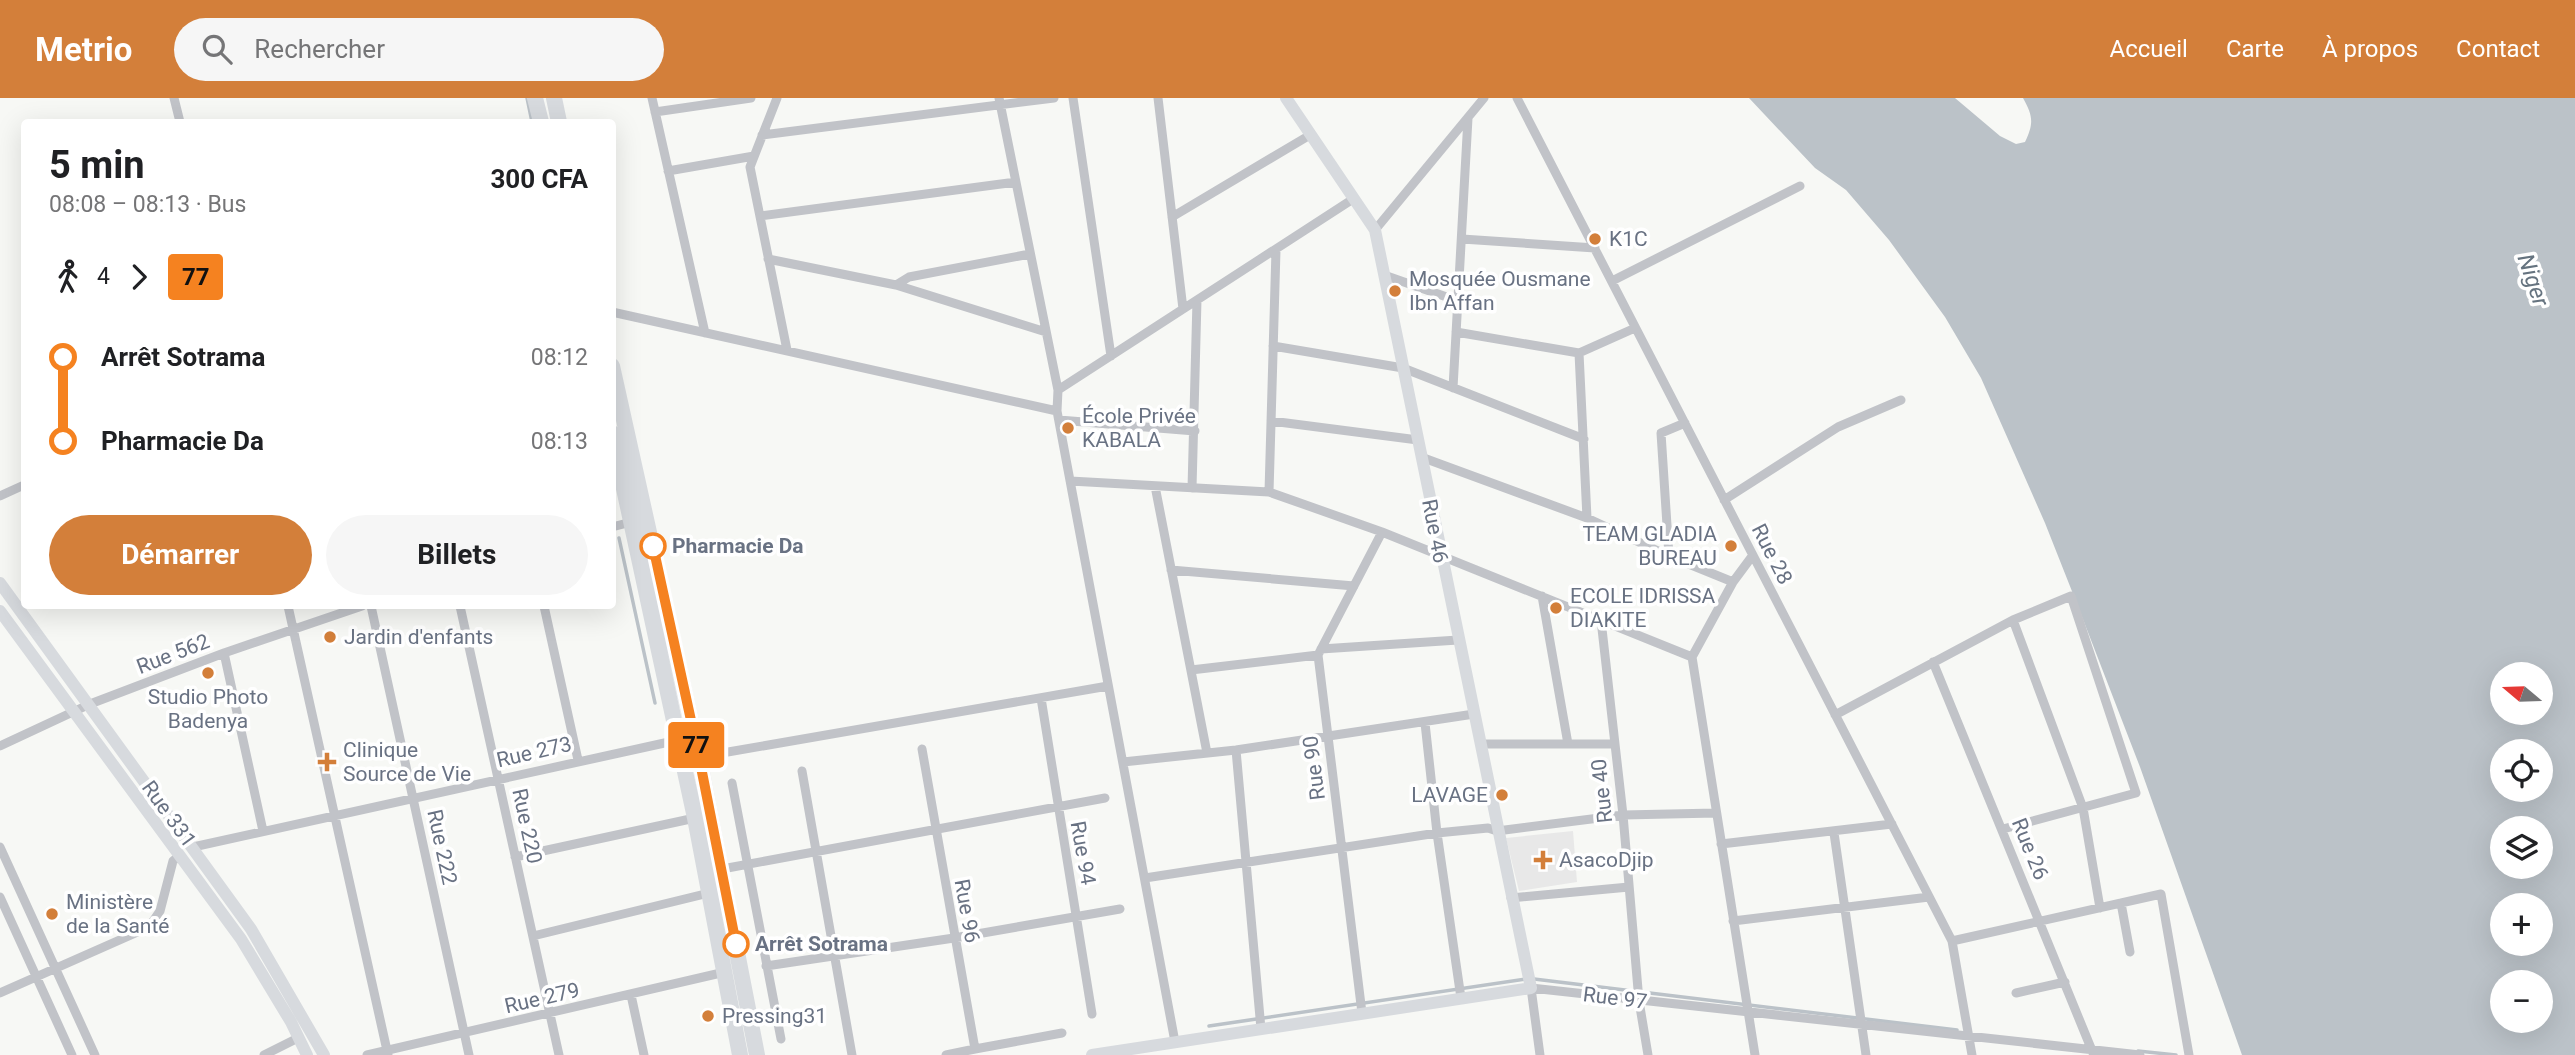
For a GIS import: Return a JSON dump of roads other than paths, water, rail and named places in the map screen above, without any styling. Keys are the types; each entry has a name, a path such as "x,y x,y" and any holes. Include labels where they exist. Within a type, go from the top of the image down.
{"highway":[{"path":"536,98 540,119"},
{"path":"554,98 558,119"},
{"path":"616,388 678,740 740,1055"},
{"path":"616,445 640,520 699,757 757,1055"}],"street":[{"path":"174,98 179,119"},
{"path":"652,98 705,332"},
{"path":"655,112 751,98"},
{"path":"777,98 750,167 787,350"},
{"path":"762,135 1000,102 1054,98"},
{"path":"1073,98 1111,356"},
{"path":"1157,98 1183,309"},
{"name":"Rue 46","path":"1286,98 1374,230 1531,988"},
{"path":"1374,230 1484,98"},
{"name":"Rue 28","path":"1517,98 1952,941 1972,1055"},
{"path":"1000,102 1058,390 1058,415 1175,1042"},
{"path":"1453,388 1468,118"},
{"path":"1172,217 1310,135"},
{"path":"668,171 754,156"},
{"path":"760,216 1016,182"},
{"path":"1612,281 1800,186"},
{"path":"1058,390 1353,199"},
{"path":"1462,239 1595,248"},
{"path":"1269,492 1276,250"},
{"path":"896,285 909,277 1030,254"},
{"path":"768,259 896,285 1046,332"},
{"path":"1384,275 1458,301"},
{"path":"1192,488 1197,300"},
{"path":"616,313 787,350 1058,415 1195,431"},
{"path":"1456,332 1579,353 1635,328"},
{"path":"1273,346 1403,368 1584,439"},
{"path":"1579,353 1587,518"},
{"path":"1724,500 1838,427 1901,400"},
{"path":"1271,421 1418,440"},
{"path":"1669,556 1661,433 1685,423"},
{"path":"1421,457 1587,518 1732,582"},
{"path":"1070,481 1269,492 1440,554 1692,657"},
{"path":"0,496 21,486"},
{"path":"1155,486 1207,753"},
{"path":"616,526 640,520"},
{"path":"1320,652 1382,532"},
{"path":"1753,555 1732,582 1692,657 1755,1055"},
{"path":"1171,570 1354,586"},
{"name":"Rue 331","path":"0,583 251,929 324,1055"},
{"path":"1542,596 1568,744"},
{"path":"1835,715 2013,620 2071,596 2136,793 2003,829"},
{"path":"289,609 387,1053"},
{"name":"Rue 562","path":"0,746 90,705 224,653 353,609"},
{"name":"Rue 222","path":"372,609 470,1055"},
{"name":"Rue 220","path":"461,609 559,1055"},
{"path":"545,609 578,760"},
{"name":"Rue 331","path":"0,611 241,939 307,1055"},
{"name":"Rue 40","path":"1601,620 1623,815 1639,1001 1648,1055"},
{"path":"2013,620 2083,807 2100,908"},
{"path":"1191,670 1320,652 1458,640"},
{"name":"Rue 90","path":"1320,652 1360,1006"},
{"path":"224,653 263,831"},
{"name":"Rue 26","path":"1933,662 2093,1052"},
{"path":"699,757 1108,686"},
{"name":"Rue 94","path":"1041,698 1092,1014"},
{"path":"1123,762 1236,750 1474,715"},
{"path":"1425,723 1437,833 1461,998"},
{"name":"Rue 273","path":"193,847 678,740"},
{"path":"1480,744 1615,744"},
{"name":"Rue 96","path":"922,749 975,1049"},
{"path":"1236,750 1260,1021"},
{"path":"802,771 852,1055"},
{"path":"732,783 780,1039"},
{"path":"722,869 1105,798"},
{"path":"1144,878 1437,833 1488,828 1497,831 1623,815 1716,813"},
{"path":"516,857 695,818"},
{"path":"1721,845 1892,824"},
{"path":"1834,833 1866,1055"},
{"path":"0,848 95,1055"},
{"path":"0,993 149,927 160,911 173,860 180,856"},
{"path":"1511,898 1629,887"},
{"path":"533,936 709,893"},
{"path":"1952,941 2161,894 2189,1055"},
{"path":"0,897 72,1055"},
{"path":"1733,921 1929,897"},
{"path":"2121,903 2130,951"},
{"path":"766,966 954,938 1120,909"},
{"name":"Rue 279","path":"367,1055 387,1053 724,972"},
{"path":"2016,993 2065,982"},
{"path":"1531,988 1540,1055"},
{"name":"Rue 97","path":"1092,1055 1175,1042 1260,1021 1360,1006 1461,998 1531,988 2093,1052 2140,1055"},
{"path":"631,995 645,1055"},
{"path":"946,1055 1062,1033"},
{"path":"264,1055 298,1038"},
{"path":"2041,1044 2044,1055"}],"water":[{"name":"Niger","path":"1749,98 1955,98 2000,136 2016,144 2025,142 2031,124 2029,110 2023,98 2575,98 2575,1055 2242,1055 2140,767 2045,523 1981,378 1945,317 1889,240 1846,190 1815,168"}],"waterway":[{"path":"527,98 531,119"},
{"path":"619,538 655,703"},
{"path":"1209,1026 1526,979"},
{"path":"1534,979 1957,1030"},
{"path":"2138,1051 2176,1055"}],"place":[{"name":"K1C","path":"1595,239"},
{"name":"Mosquée Ousmane Ibn Affan","path":"1395,291"},
{"name":"École Privée KABALA","path":"1068,428"},
{"name":"Pharmacie Da","path":"653,546"},
{"name":"TEAM GLADIA BUREAU","path":"1731,546"},
{"name":"ECOLE IDRISSA DIAKITE","path":"1556,608"},
{"name":"Jardin d'enfants","path":"330,637"},
{"name":"Studio Photo Badenya","path":"208,673"},
{"name":"Clinique Source de Vie","path":"327,762"},
{"name":"LAVAGE","path":"1502,795"},
{"name":"AsacoDjip","path":"1543,860"},
{"name":"Ministère de la Santé","path":"52,914"},
{"name":"Arrêt Sotrama","path":"736,944"},
{"name":"Pressing31","path":"708,1016"}]}
